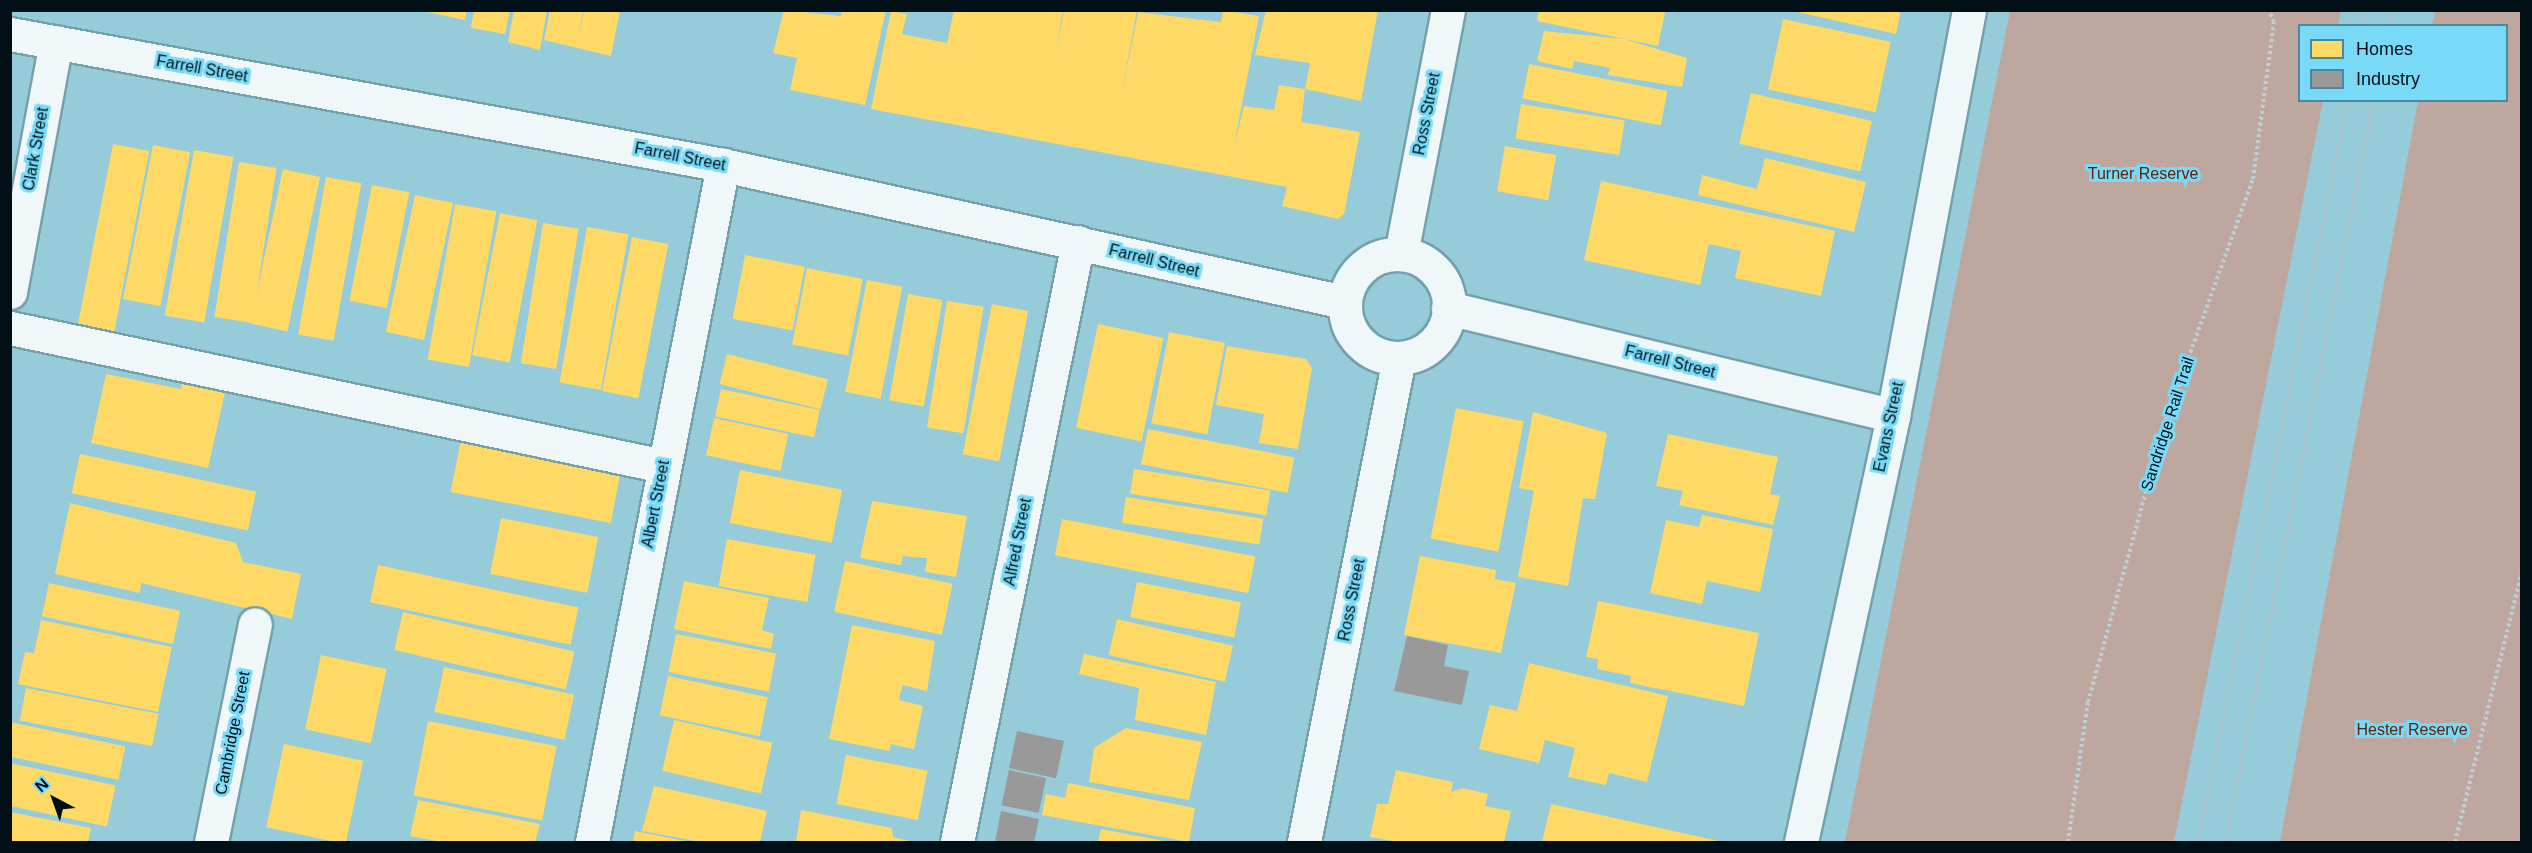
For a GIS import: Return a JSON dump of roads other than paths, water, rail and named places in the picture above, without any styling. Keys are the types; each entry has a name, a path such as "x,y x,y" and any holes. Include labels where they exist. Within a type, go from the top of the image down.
{"street":[{"name":"Ross Street","path":"1401,254 1448,10"},
{"name":"Evans Street","path":"1801,843 1893,416 1969,10"},
{"name":"Farrell Street","path":"18,26 56,42 723,165 1344,302"},
{"name":"Clark Street","path":"10,292 56,42"},
{"name":"Albert Street","path":"592,843 663,466 723,165"},
{"name":"Alfred Street","path":"957,843 1078,242"},
{"path":"1401,254 1429,265 1440,277 1448,308 1442,329 1428,348 1399,358 1366,349 1353,336 1344,302 1348,286 1369,262 1401,254"},
{"name":"Farrell Street","path":"1448,308 1893,416"},
{"path":"10,328 663,466"},
{"name":"Ross Street","path":"1304,843 1399,358"},
{"name":"Cambridge Street","path":"211,843 255,624"}],"tram line":[{"path":"2363,24 2366,10"},
{"path":"2389,24 2392,10"},
{"path":"2198,842 2348,102"},
{"path":"2226,842 2374,102"}],"park label":[{"name":"Turner Reserve","path":"2143,174"},
{"name":"Hester Reserve","path":"2412,730"}]}
